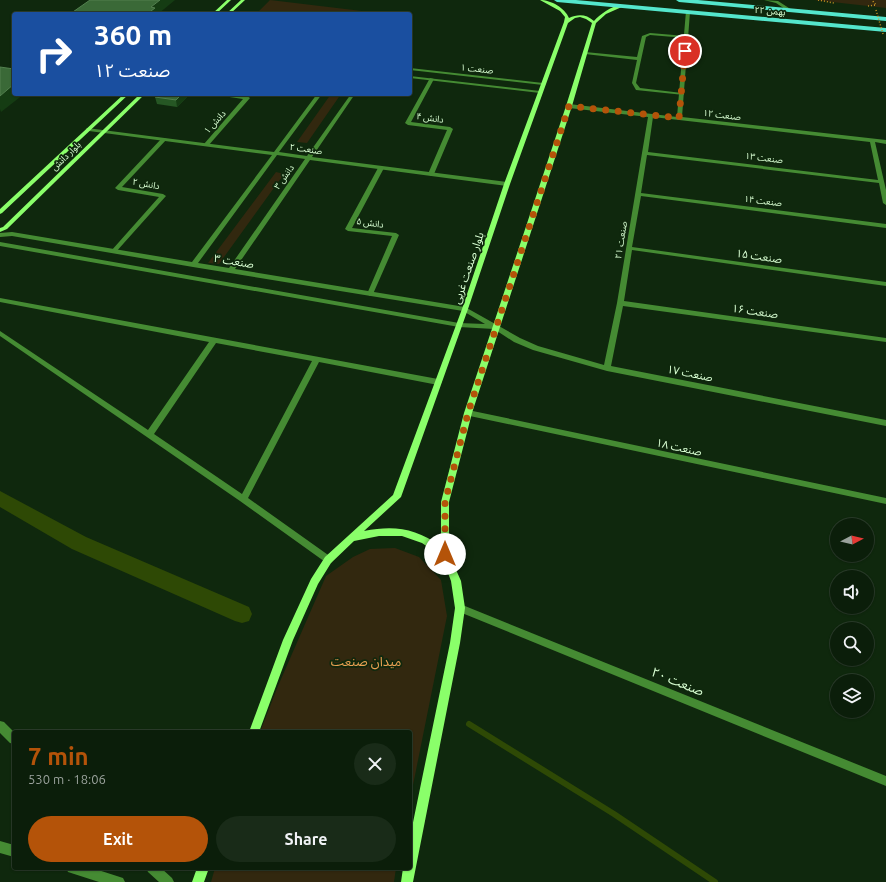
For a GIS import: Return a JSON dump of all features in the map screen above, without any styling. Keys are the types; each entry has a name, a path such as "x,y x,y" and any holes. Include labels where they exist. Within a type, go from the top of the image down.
{"highway":[{"name":"۲۲ بهمن","path":"557,0 885,32"},
{"name":"۲۲ بهمن","path":"680,0 886,18"}],"main road":[{"path":"216,12 229,0"},
{"path":"230,12 243,0"},
{"path":"542,0 562,10 567,17 566,22"},
{"path":"412,857 455,643 460,608 456,581 445,554 445,502 468,413 569,106 594,23 604,13 622,6"},
{"path":"566,22 573,16 583,16 589,18 594,23"},
{"name":"بلوار صنعت غربی","path":"351,538 397,497 465,309 507,184 566,22"},
{"name":"بلوار دانش","path":"0,212 125,96"},
{"name":"بلوار دانش","path":"0,230 5,228 141,96"},
{"path":"255,730 288,640 314,582 328,560 351,538 379,532 402,532 425,540 445,554"},
{"path":"198,882 202,870"},
{"path":"407,882 409,870"}],"street":[{"path":"766,0 777,2 790,10"},
{"path":"679,118 688,12"},
{"path":"682,94 638,89 634,84 644,36 646,34 686,37"},
{"path":"585,53 640,59"},
{"name":"صنعت ۱","path":"412,70 543,84"},
{"name":"صنعت ۱","path":"412,77 540,92"},
{"name":"دانش ۴","path":"431,174 450,129 408,123 432,79"},
{"name":"دانش ۱","path":"206,145 247,98 232,96"},
{"name":"دانش ۳","path":"193,264 318,96"},
{"name":"دانش ۳","path":"230,271 352,96"},
{"name":"صنعت ۱۲","path":"569,106 886,142"},
{"name":"صنعت ۲۱","path":"607,368 620,303 651,115"},
{"name":"صنعت ۲","path":"89,129 507,184"},
{"name":"دانش ۲","path":"113,252 163,196 118,188 164,139"},
{"path":"872,140 886,203"},
{"name":"صنعت ۱۳","path":"645,153 881,182"},
{"name":"دانش ۵","path":"370,294 396,235 348,229 381,168"},
{"name":"صنعت ۱۴","path":"638,194 886,226"},
{"name":"صنعت ۳","path":"0,235 12,234 113,252 465,309"},
{"path":"0,244 459,324 496,328"},
{"name":"صنعت ۱۵","path":"629,248 886,284"},
{"path":"0,300 438,382"},
{"name":"صنعت ۱۶","path":"620,303 886,340"},
{"name":"صنعت ۱۷","path":"465,309 517,340 536,348 607,368 886,423"},
{"path":"0,333 243,499 328,560"},
{"path":"149,435 214,340"},
{"path":"243,499 317,359"},
{"name":"صنعت ۱۸","path":"468,413 886,501"},
{"name":"صنعت ۲۰","path":"460,608 886,781"},
{"path":"0,726 12,737"},
{"path":"0,846 12,850"},
{"path":"79,870 119,882"},
{"path":"154,870 168,882"}],"path":[{"path":"818,0 838,4"},
{"path":"864,7 876,5 872,0"},
{"path":"876,10 885,32"}],"green space":[{"path":"270,0 370,12 258,12"},
{"path":"814,0 886,0 886,8"},
{"path":"330,96 340,96 307,143 297,142"},
{"path":"276,172 284,174 219,264 208,263"},
{"name":"میدان صنعت","path":"395,548 419,557 441,580 447,616 412,790 412,730 261,730 278,686 326,576 353,557 370,549"},
{"path":"214,870 396,870 394,882 211,882"}],"building":[{"path":"90,0 160,0 151,7 155,8 150,12 73,12"},
{"path":"0,67 12,69 12,86 0,96"},
{"path":"156,96 180,96 176,100 155,97"}],"waterway":[{"path":"0,498 79,543 242,614"},
{"path":"469,724 614,814 715,882"}],"route":[{"path":"445,554 445,502 468,413 569,106 679,118 685,51"}]}
